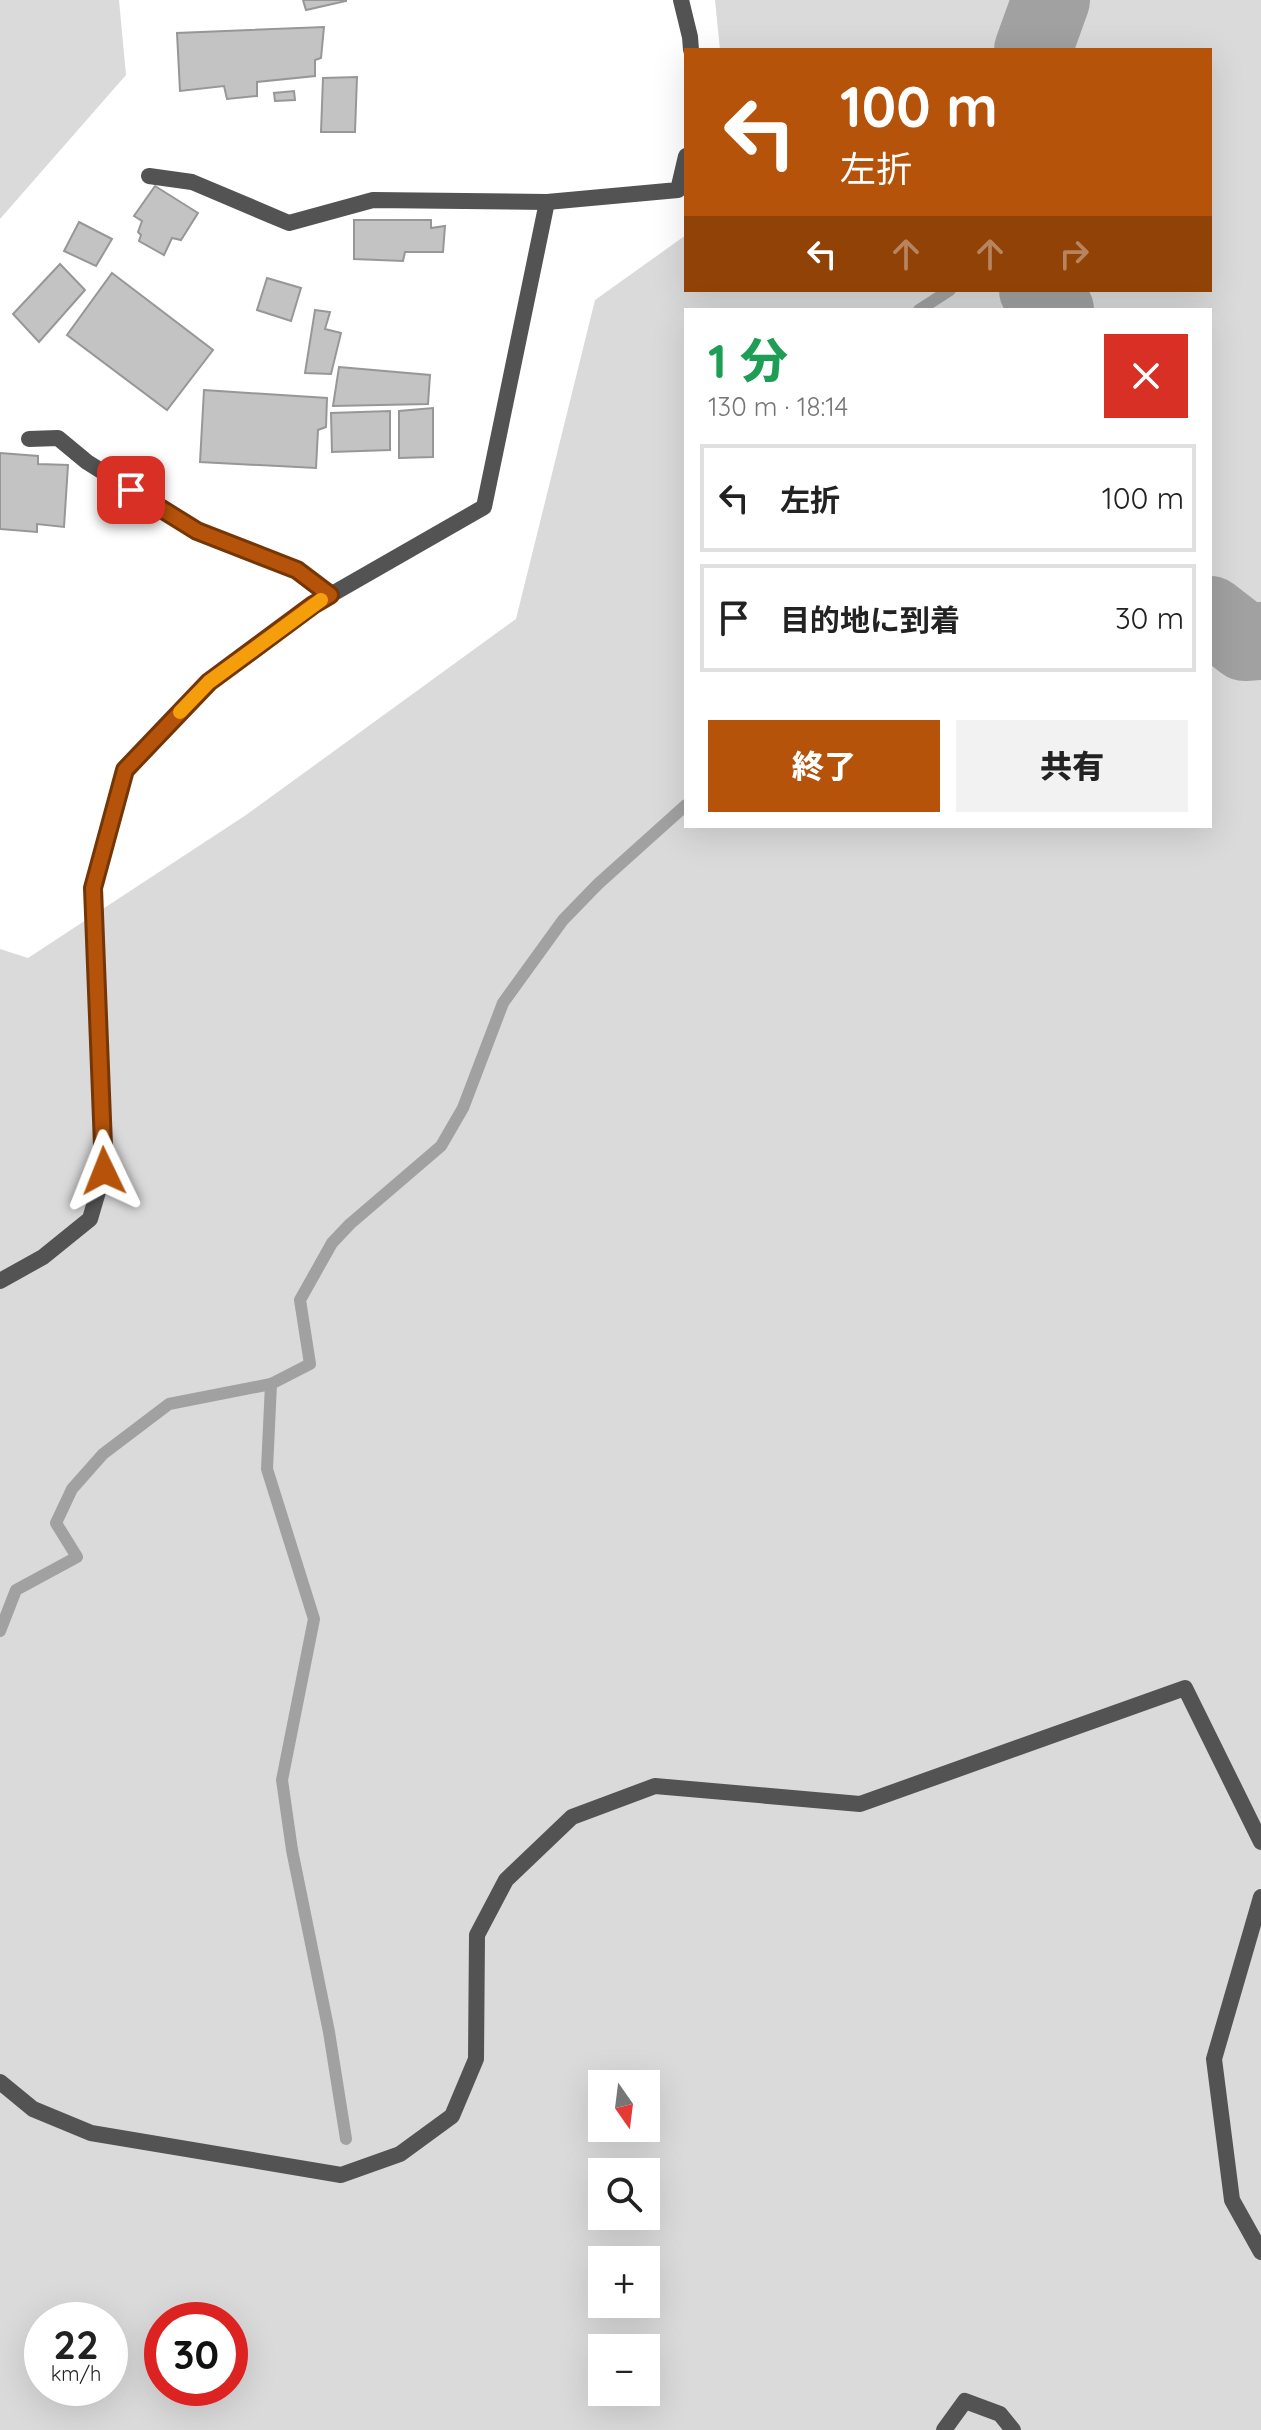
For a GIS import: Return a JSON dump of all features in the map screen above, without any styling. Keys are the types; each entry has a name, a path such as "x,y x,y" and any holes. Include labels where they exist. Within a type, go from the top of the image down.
{"street":[{"path":"681,0 691,48"},
{"path":"149,176 192,182 289,223 373,200 547,202 678,190 684,164"},
{"path":"0,1281 43,1257 90,1219 104,1171 93,888 125,770 209,682 313,605 484,507 547,202"},
{"path":"29,439 58,438 87,462 197,531 297,570 330,595"},
{"path":"0,2082 33,2109 91,2133 341,2175 400,2154 452,2116 476,2059 477,1935 506,1880 572,1817 655,1786 860,1804 1185,1688 1261,1842"},
{"path":"1261,1897 1214,2059 1232,2200 1261,2252"},
{"path":"944,2430 965,2401 1000,2414 1013,2430"}],"shaded area":[{"path":"0,0 119,0 126,75 0,219"},
{"path":"715,0 1261,0 1261,2430 0,2430 0,949 28,958 246,815 516,619 595,300 684,236 684,292 1212,292 1212,48 720,48"}],"building":[{"path":"303,0 346,0 346,1 306,10"},
{"path":"324,27 321,58 315,60 315,76 257,82 257,96 227,99 224,86 180,91 177,33"},
{"path":"357,77 355,132 321,132 323,78"},
{"path":"294,91 295,100 275,101 274,93"},
{"path":"155,186 198,213 181,240 172,238 164,255 139,241 142,221 134,216"},
{"path":"354,220 431,220 431,228 445,226 443,252 405,252 403,261 354,259"},
{"path":"79,222 112,239 96,266 64,251"},
{"path":"60,264 85,290 39,342 13,314"},
{"path":"112,273 213,350 167,410 67,335"},
{"path":"267,278 301,288 291,321 257,310"},
{"path":"315,310 330,312 325,329 341,333 331,374 305,373"},
{"path":"339,367 430,375 428,404 333,406"},
{"path":"204,390 327,398 326,427 318,430 316,468 200,462"},
{"path":"433,408 433,457 399,458 399,411"},
{"path":"390,411 390,450 332,452 331,413"},
{"path":"0,453 38,456 38,464 68,465 64,527 37,524 37,532 0,529"}],"waterway":[{"path":"1034,48 1051,0"},
{"path":"922,308 947,292"},
{"path":"1040,292 1053,308"},
{"path":"1212,617 1245,642 1261,641"},
{"path":"0,1631 16,1590 77,1557 56,1523 72,1489 103,1454 169,1404 271,1384 310,1364 300,1300 332,1243 441,1146 463,1108 503,1003 563,920 684,807"},
{"path":"271,1384 267,1469 314,1619 282,1780 292,1850 329,2032 346,2139"}],"slow traffic":[{"path":"180,712 209,682 321,600"}],"route":[{"path":"104,1171 93,888 125,770 209,682 330,595 297,570 197,531 131,490"}]}
